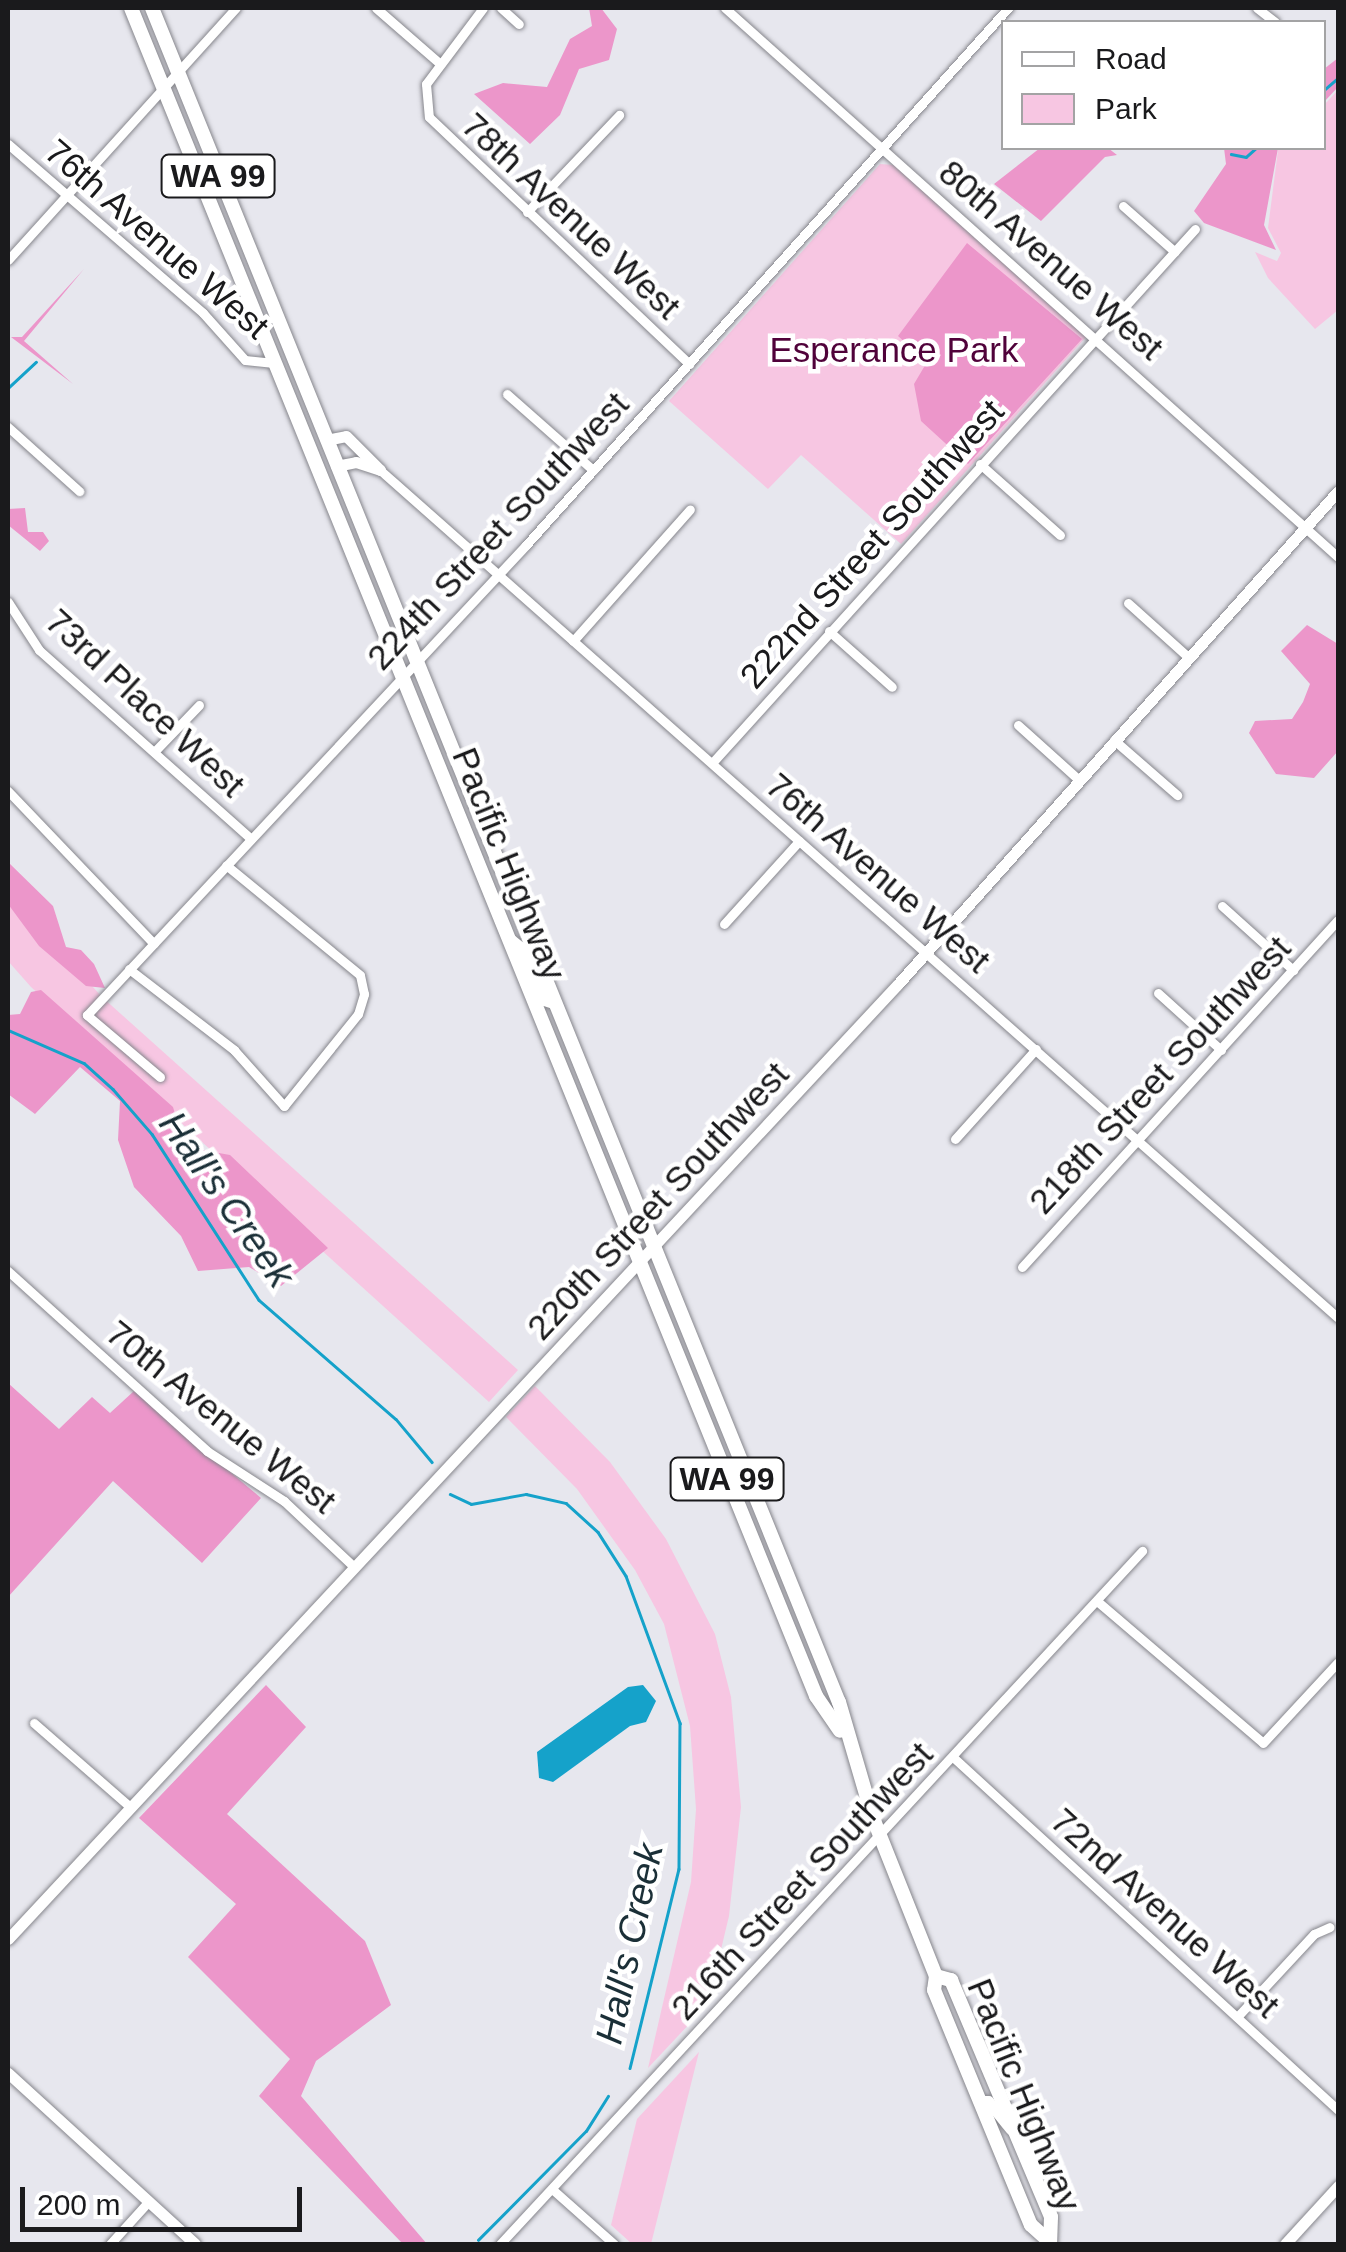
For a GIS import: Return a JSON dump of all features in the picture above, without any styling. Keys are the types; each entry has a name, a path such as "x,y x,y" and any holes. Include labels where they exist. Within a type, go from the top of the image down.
{"highway":[{"name":"Pacific Highway","path":"132,8 816,1696 844,1736"},
{"name":"Pacific Highway","path":"152,8 839,1702 844,1736 936,1976 934,1990 1031,2226 1050,2243"},
{"name":"Pacific Highway","path":"936,1976 951,1980 1051,2217 1050,2243"}],"main road":[{"path":"326,440 346,436 380,470"},
{"path":"336,466 356,462 380,470"},
{"name":"220th Street Southwest","path":"8,1939 927,952 1338,491"},
{"path":"505,936 520,947 544,1000 553,1003"},
{"path":"8,2074 195,2244"},
{"path":"980,2101 990,2102 1014,2132"},
{"path":"1285,2244 1338,2186"}],"street":[{"path":"8,260 236,8"},
{"path":"376,8 439,64 483,8"},
{"path":"501,8 519,24"},
{"name":"80th Avenue West","path":"728,8 1098,336 1338,557"},
{"name":"224th Street Southwest","path":"160,1077 87,1015 593,470 1008,8"},
{"name":"78th Avenue West","path":"439,64 424,102 442,134 689,364"},
{"path":"527,212 619,115"},
{"name":"76th Avenue West","path":"8,144 220,331 250,364 274,363"},
{"path":"1123,206 1174,252"},
{"name":"222nd Street Southwest","path":"712,764 1196,229"},
{"path":"507,394 593,470"},
{"path":"8,427 79,490"},
{"path":"980,464 1060,535"},
{"name":"76th Avenue West","path":"380,470 1338,1318"},
{"path":"573,641 690,509"},
{"path":"485,584 516,591"},
{"name":"73rd Place West","path":"8,602 33,644 251,839"},
{"path":"1128,604 1188,657"},
{"path":"829,631 892,687"},
{"path":"154,752 199,705"},
{"path":"1018,725 1079,780"},
{"path":"1114,740 1177,795"},
{"path":"8,791 154,944"},
{"path":"724,924 799,841"},
{"path":"128,969 234,1050 284,1106 358,1014 364,994 360,974 226,865"},
{"path":"1222,906 1294,970"},
{"name":"218th Street Southwest","path":"1022,1267 1338,920"},
{"path":"1158,993 1220,1050"},
{"path":"955,1139 1036,1049"},
{"name":"70th Avenue West","path":"8,1271 207,1451 284,1501 354,1568"},
{"name":"216th Street Southwest","path":"500,2244 1142,1551"},
{"path":"1097,1601 1263,1743 1338,1662"},
{"path":"34,1723 129,1806"},
{"name":"72nd Avenue West","path":"954,1758 1338,2110"},
{"path":"1238,2016 1314,1934 1330,1927"},
{"path":"552,2189 614,2244"},
{"path":"110,2244 149,2202"}],"green space":[{"path":"1338,90 1338,310 1315,329 1268,278 1255,252 1277,261 1281,253 1268,228 1278,150 1326,150 1326,103"},
{"name":"Esperance Park","path":"880,164 894,165 1086,337 901,544 801,455 768,489 669,401"},
{"path":"8,894 102,997 518,1370 489,1402 31,987 8,961"},
{"path":"535,1386 610,1462 666,1539 715,1634 731,1697 741,1807 729,1916 708,2004 648,2068 691,1882 696,1809 690,1726 664,1624 635,1570 577,1489 506,1417"},
{"path":"699,2052 651,2244 632,2244 611,2225 637,2119"}],"shaded area":[{"path":"589,8 601,8 617,29 609,60 579,69 560,115 530,144 474,94 503,83 547,87 570,39 592,26"},
{"path":"1338,58 1338,87 1326,100 1326,67"},
{"path":"1037,150 1111,150 1117,155 1105,157 1041,221 994,184"},
{"path":"1224,150 1278,150 1264,225 1276,250 1204,223 1194,211 1226,164"},
{"path":"967,243 1082,339 968,464 921,421 914,384 927,362 898,336"},
{"path":"84,269 24,341 73,384 11,337 22,337"},
{"path":"25,508 28,532 43,532 49,541 40,551 8,525 8,509"},
{"path":"1307,625 1338,644 1338,751 1314,778 1276,774 1249,733 1255,721 1292,719 1303,702 1310,684 1281,651"},
{"path":"8,862 53,906 66,947 81,950 94,964 105,988 86,986 39,946 8,904"},
{"path":"41,990 173,1107 185,1147 230,1155 328,1248 281,1286 249,1267 198,1271 181,1236 134,1187 118,1140 120,1101 80,1067 35,1114 8,1094 8,1015 20,1014 31,992"},
{"path":"8,1383 59,1429 92,1397 110,1413 134,1391 261,1498 202,1563 113,1481 8,1597"},
{"path":"266,1685 306,1727 227,1814 365,1941 391,2005 316,2061 301,2096 427,2244 403,2244 259,2096 290,2059 188,1957 236,1904 139,1818"}],"water":[{"path":"643,1685 656,1701 646,1722 630,1726 553,1782 539,1778 537,1752 628,1687"}],"waterway":[{"path":"1326,88 1338,78"},
{"path":"1231,154 1246,157 1254,150"},
{"path":"8,388 36,362"},
{"name":"Hall's Creek","path":"8,1030 84,1063 113,1089 152,1134 259,1300 396,1419 432,1462"},
{"name":"Hall's Creek","path":"450,1494 471,1504 526,1494 566,1503 598,1532 626,1576 680,1723 679,1869 630,2068"},
{"name":"Hall's Creek","path":"478,2240 586,2131 608,2096"}]}
